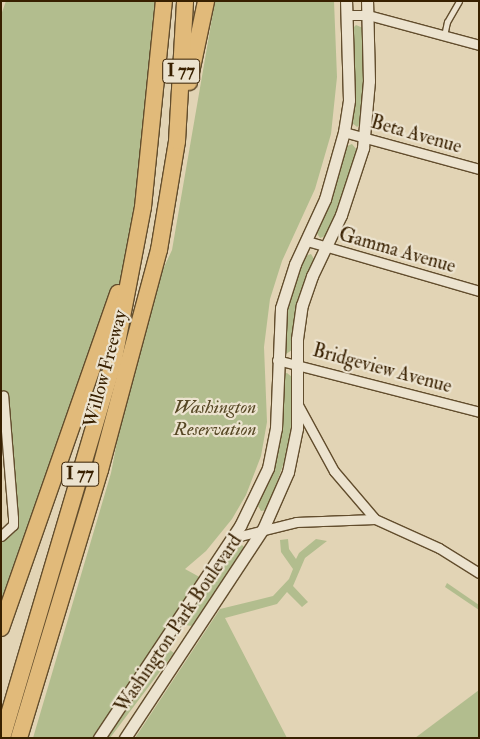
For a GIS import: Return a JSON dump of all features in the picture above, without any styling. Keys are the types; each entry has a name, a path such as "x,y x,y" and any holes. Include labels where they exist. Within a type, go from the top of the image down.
{"highway":[{"path":"157,1 160,56"},
{"name":"Willow Freeway","path":"2,738 114,360 143,207 160,56 164,1"},
{"name":"Willow Freeway","path":"19,738 100,470 157,259 177,141 185,1"},
{"path":"177,141 206,1"},
{"path":"1,628 87,385 143,207"}],"street":[{"name":"Washington Park Boulevard","path":"99,738 232,538 262,482 272,452 277,411 277,360 284,295 331,182 344,132 348,100 346,1"},
{"name":"Washington Park Boulevard","path":"125,738 263,529 288,472 298,405 298,363 302,305 348,198 364,137 369,90 367,1"},
{"path":"347,15 368,15 479,45"},
{"name":"Beta Avenue","path":"344,132 479,169"},
{"name":"Gamma Avenue","path":"307,241 479,291"},
{"name":"Bridgeview Avenue","path":"277,360 298,363 479,412"},
{"path":"1,536 13,525 14,518 3,395"},
{"name":"Washington Park Boulevard","path":"298,405 334,471 376,519 439,548 479,573"},
{"name":"Washington Park Boulevard","path":"232,538 296,522 376,519"}],"lane":[{"path":"444,36 447,22 459,1"}],"green space":[{"path":"6,1 157,1 143,207 114,304 1,628 1,536 9,529 1,394 1,15"},
{"name":"Washington Reservation","path":"215,1 334,1 337,77 331,134 315,189 282,261 270,299 264,347 267,422 261,456 246,495 232,519 206,551 185,569 205,580 99,738 33,738 111,473 141,316 172,250"},
{"path":"356,25 363,28 365,79 361,124 357,127 351,122 353,28"},
{"path":"352,144 357,150 338,210 326,236 320,238 316,232 335,187 347,146"},
{"path":"311,254 314,259 292,350 286,354 284,353 285,313 290,293 305,256"},
{"path":"287,373 292,377 292,420 288,451 267,510 261,511 258,506 277,449 283,374"},
{"path":"288,539 289,549 296,559 299,553 316,539 327,541 305,558 293,586 308,602 302,607 287,592 277,604 225,618 287,738 135,738 220,609 273,596 289,579 293,569 281,552 280,540"},
{"path":"242,545 244,547 192,626 184,625 184,618 228,554"},
{"path":"447,583 479,605 479,610 445,587"},
{"path":"166,647 174,653 110,738 101,733"},
{"path":"479,690 479,738 415,738"}]}
